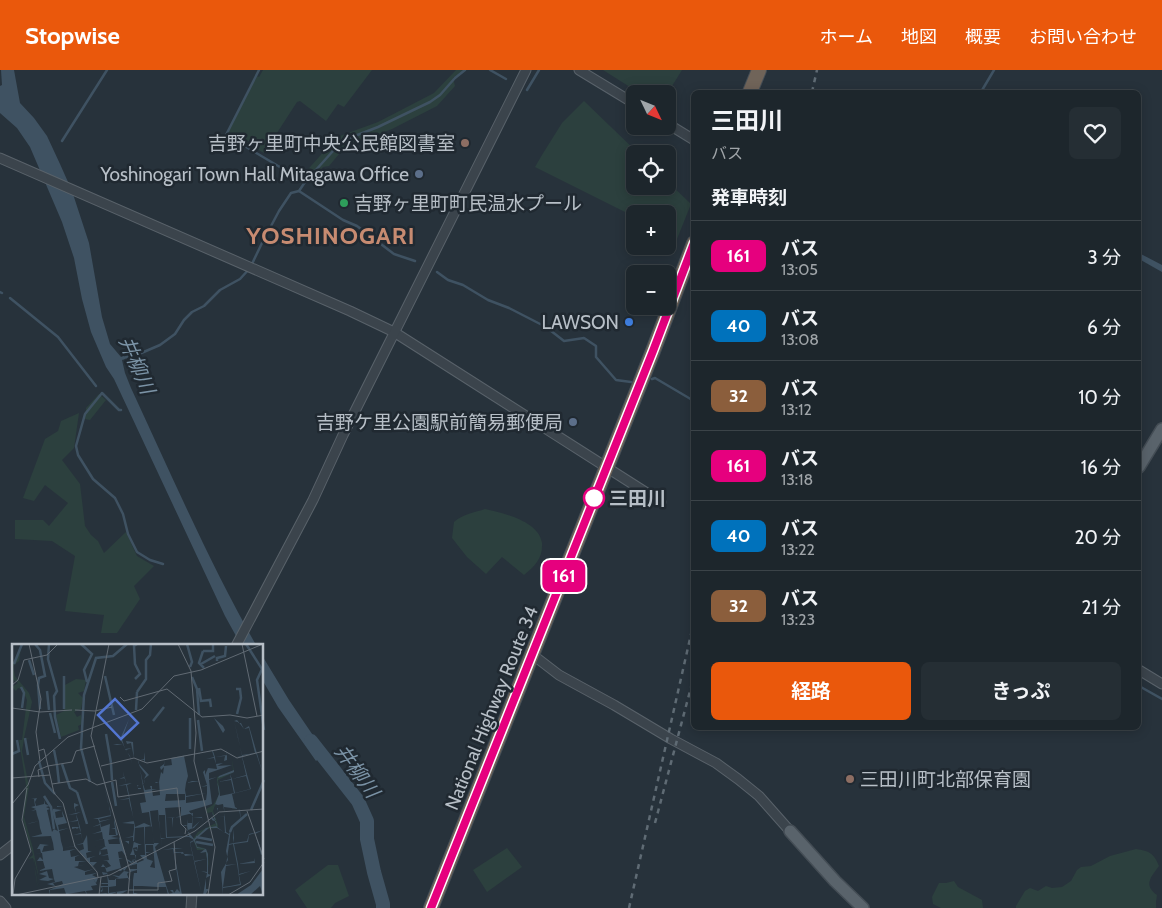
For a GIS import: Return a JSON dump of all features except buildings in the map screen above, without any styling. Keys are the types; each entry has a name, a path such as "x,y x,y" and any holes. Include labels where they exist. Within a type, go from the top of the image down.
{"highway":[{"path":"751,90 759,70"},
{"name":"National Highway Route 34","path":"431,908 533,655 691,251"}],"main road":[{"path":"1141,464 1162,429"},
{"path":"790,831 835,881 863,908"}],"street":[{"path":"237,644 313,500 342,436 526,70"},
{"path":"579,70 626,99"},
{"path":"676,129 691,138"},
{"path":"0,158 394,332 661,502"},
{"path":"533,655 559,675 716,763 759,796 790,831"},
{"path":"1141,671 1162,684"},
{"path":"0,855 12,846"},
{"path":"0,901 6,908"}],"green space":[{"path":"263,70 372,70 344,107 338,104 326,121 300,101 297,102 264,153 228,132 257,76 259,77"},
{"path":"456,70 464,70 453,78 455,86 437,106 392,129 345,147 329,166 323,167 309,183 302,176 337,137 378,122 434,93"},
{"path":"603,70 682,70 673,85 627,85"},
{"path":"584,101 630,145 626,145 626,195 676,195 676,190 691,204 677,239 676,205 626,205 626,212 535,167 562,123"},
{"path":"99,394 106,400 90,420 85,419 86,408"},
{"path":"79,413 74,448 62,460 80,484 85,526 98,541 104,553 126,532 137,556 154,566 134,586 140,599 117,633 101,633 104,615 65,611 75,556 52,541 15,539 15,520 43,520 49,526 68,503 45,485 34,501 23,498 45,439 58,431 61,421"},
{"path":"485,509 519,519 534,529 539,535 542,543 540,557 535,565 524,575 502,557 486,574 467,557 452,538 454,522 457,519"},
{"path":"507,848 522,867 487,892 473,870"},
{"path":"1136,849 1150,853 1159,866 1151,877 1149,884 1150,888 1157,895 1156,908 1016,908 1025,891 1030,888 1038,891 1046,886 1052,888 1062,887 1071,881 1077,870 1081,867 1091,866 1110,856"},
{"path":"328,865 338,865 349,896 335,903 331,908 307,908 295,890"},
{"path":"954,881 958,887 982,900 983,908 941,908 933,904 932,897 939,883"}],"water":[{"path":"1,70 14,70 20,103 47,136 72,191 89,243 102,317 110,344 121,357 124,356 125,359 122,360 131,388 206,550 255,644 240,644 225,616 114,379 106,367 91,332 74,258 62,222 30,147 17,128 0,113 0,86 2,85"},
{"path":"1141,254 1162,265 1162,272 1141,260"},
{"path":"264,659 325,753 316,761 278,707 264,683"}],"waterway":[{"path":"62,141 107,70"},
{"path":"259,70 226,135 305,182"},
{"path":"123,358 139,354 160,345 175,334 192,312 204,306 220,290 240,279 250,268 279,211 291,193 299,191 342,141 378,127 430,102 440,95 465,70"},
{"path":"490,70 506,79"},
{"path":"527,90 539,70"},
{"path":"982,90 994,70"},
{"path":"299,191 343,220 357,226 394,254 415,261"},
{"path":"437,272 448,280 463,285 488,300 509,308 546,327 564,341 584,338 596,346 596,357 616,380 631,382"},
{"path":"10,298 58,337 96,386"},
{"path":"652,379 655,378 691,399"},
{"path":"121,410 102,393 85,414 76,446 78,455 93,479 115,498 123,514 128,534 137,552 150,560 163,564"},
{"path":"1141,687 1162,699"},
{"name":"井柳川","path":"311,741 358,801 367,821 367,839 383,908"}],"railway":[{"path":"812,90 817,70"},
{"path":"629,908 691,634"},
{"path":"655,823 691,687"}],"bus line":[{"name":"161","path":"431,908 535,650 691,251"}],"place":[{"name":"吉野ヶ里町中央公民館図書室","path":"465,143"},
{"name":"Yoshinogari Town Hall Mitagawa Office","path":"419,174"},
{"name":"吉野ヶ里町町民温水プール","path":"344,203"},
{"name":"LAWSON","path":"629,322"},
{"name":"吉野ケ里公園駅前簡易郵便局","path":"573,422"},
{"name":"三田川","path":"594,498"},
{"name":"三田川町北部保育園","path":"850,779"}],"district":[{"name":"YOSHINOGARI","path":"331,236"}]}
